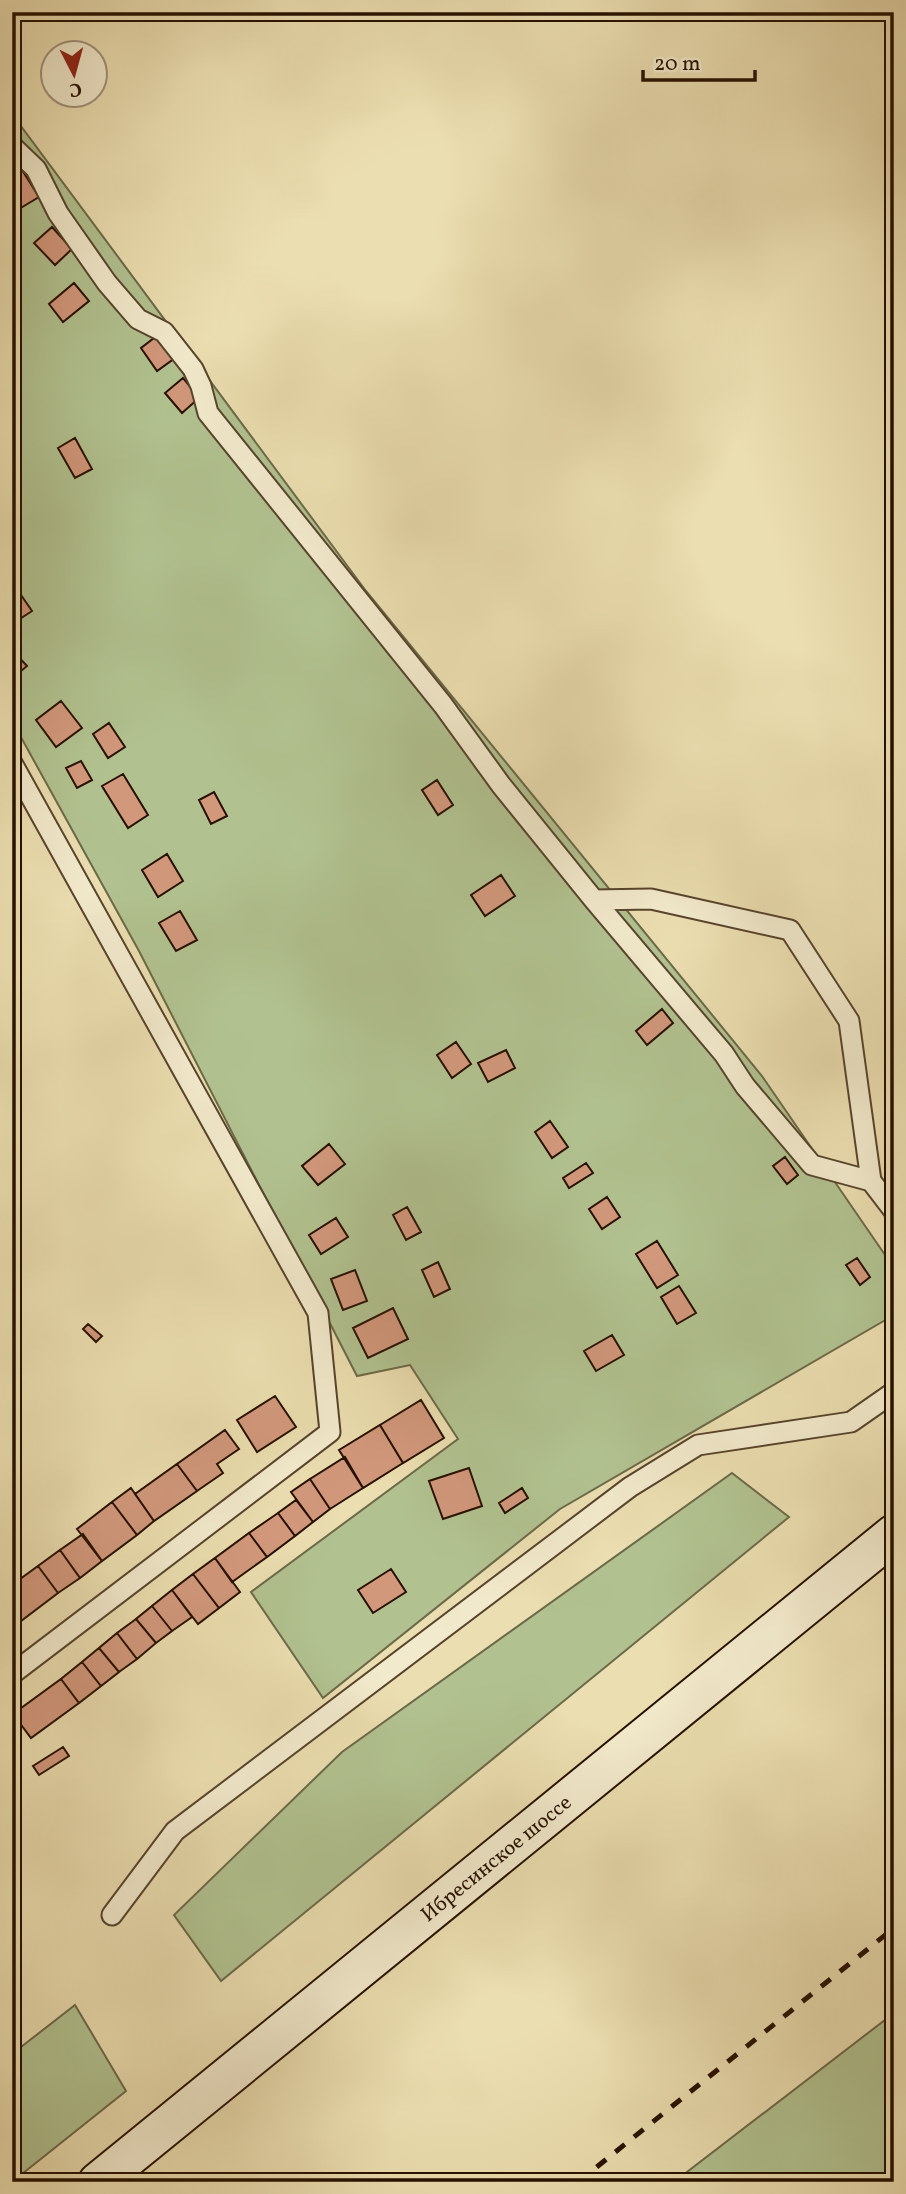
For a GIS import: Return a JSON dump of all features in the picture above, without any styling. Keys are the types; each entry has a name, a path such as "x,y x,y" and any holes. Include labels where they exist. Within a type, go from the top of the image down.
{"main road":[{"name":"Ибресинское шоссе","path":"98,2182 894,1534"}],"lane":[{"path":"12,146 36,169 58,214 107,283 138,319 164,332 193,369 208,413 443,705 501,785 724,1054 745,1086 812,1165 871,1181"},
{"path":"12,764 318,1313 330,1432 12,1674"},
{"path":"594,900 650,899 790,930 849,1021 871,1181 894,1211"},
{"path":"112,1914 174,1831 630,1487 698,1445 850,1422 894,1392"}],"green space":[{"path":"12,114 366,591 762,1076 894,1268 894,1315 560,1509 323,1698 251,1592 458,1439 410,1365 357,1376 139,951 12,721"},
{"path":"732,1473 789,1517 221,1981 174,1915 342,1752"},
{"path":"75,2005 126,2091 12,2182 12,2054"},
{"path":"894,2013 894,2182 674,2182"}],"building":[{"path":"17,162 39,197 14,212 12,165"},
{"path":"52,227 72,249 55,265 34,243"},
{"path":"74,283 89,301 63,322 49,304"},
{"path":"158,335 175,358 157,371 141,348"},
{"path":"183,378 199,398 182,413 165,393"},
{"path":"75,438 92,469 75,478 58,448"},
{"path":"12,582 32,611 12,624"},
{"path":"12,650 27,666 14,677 12,675"},
{"path":"61,701 82,728 56,747 36,720"},
{"path":"109,723 125,747 108,758 93,734"},
{"path":"81,761 92,780 77,788 66,768"},
{"path":"123,774 148,815 128,828 102,786"},
{"path":"437,780 453,805 438,815 422,790"},
{"path":"214,792 227,816 211,824 199,800"},
{"path":"167,854 183,881 158,897 142,870"},
{"path":"501,875 515,896 485,916 471,895"},
{"path":"180,911 197,940 176,951 159,923"},
{"path":"662,1009 673,1023 647,1045 636,1031"},
{"path":"456,1042 471,1064 452,1078 437,1055"},
{"path":"506,1050 515,1068 488,1082 478,1063"},
{"path":"550,1121 568,1147 552,1158 535,1132"},
{"path":"329,1144 345,1164 318,1185 302,1166"},
{"path":"785,1157 798,1175 787,1184 773,1166"},
{"path":"586,1163 593,1173 569,1188 563,1178"},
{"path":"607,1197 620,1217 602,1229 589,1209"},
{"path":"407,1207 421,1232 406,1240 393,1215"},
{"path":"336,1218 348,1237 321,1254 309,1235"},
{"path":"657,1241 678,1275 657,1288 636,1254"},
{"path":"857,1258 870,1277 860,1285 846,1265"},
{"path":"438,1262 450,1289 434,1297 422,1270"},
{"path":"355,1270 367,1301 343,1310 331,1279"},
{"path":"679,1286 696,1313 677,1324 661,1297"},
{"path":"393,1308 408,1339 368,1358 353,1328"},
{"path":"88,1324 102,1336 96,1342 83,1329"},
{"path":"612,1335 624,1355 596,1371 584,1351"},
{"path":"275,1396 296,1427 257,1452 237,1420"},
{"path":"421,1400 444,1438 403,1463 380,1425"},
{"path":"380,1425 403,1463 363,1488 339,1450"},
{"path":"225,1430 239,1449 217,1464 223,1473 197,1491 177,1464"},
{"path":"345,1457 363,1488 330,1509 310,1479"},
{"path":"177,1464 197,1491 154,1521 135,1494"},
{"path":"469,1468 482,1506 443,1519 429,1481"},
{"path":"310,1479 330,1509 313,1522 291,1492"},
{"path":"131,1488 154,1521 137,1535 112,1502"},
{"path":"522,1488 528,1498 505,1513 499,1503"},
{"path":"296,1500 313,1522 295,1536 278,1513"},
{"path":"112,1502 137,1535 102,1561 77,1529"},
{"path":"278,1513 295,1536 267,1557 249,1533"},
{"path":"249,1533 267,1557 232,1582 215,1558"},
{"path":"83,1534 102,1561 80,1578 60,1550"},
{"path":"60,1550 80,1578 58,1593 38,1566"},
{"path":"215,1558 240,1592 219,1608 193,1574"},
{"path":"38,1566 58,1593 21,1621 12,1609 12,1585"},
{"path":"391,1569 406,1592 373,1613 358,1590"},
{"path":"193,1574 219,1608 198,1624 172,1590"},
{"path":"172,1590 192,1617 172,1631 152,1606"},
{"path":"152,1606 172,1631 156,1643 136,1619"},
{"path":"136,1619 156,1643 137,1659 117,1633"},
{"path":"117,1633 137,1659 119,1672 99,1648"},
{"path":"99,1648 119,1672 101,1686 82,1662"},
{"path":"82,1662 101,1686 79,1703 61,1679"},
{"path":"61,1679 79,1703 31,1738 13,1714"},
{"path":"63,1747 69,1756 39,1775 33,1766"}],"railway":[{"path":"578,2182 894,1928"}]}
